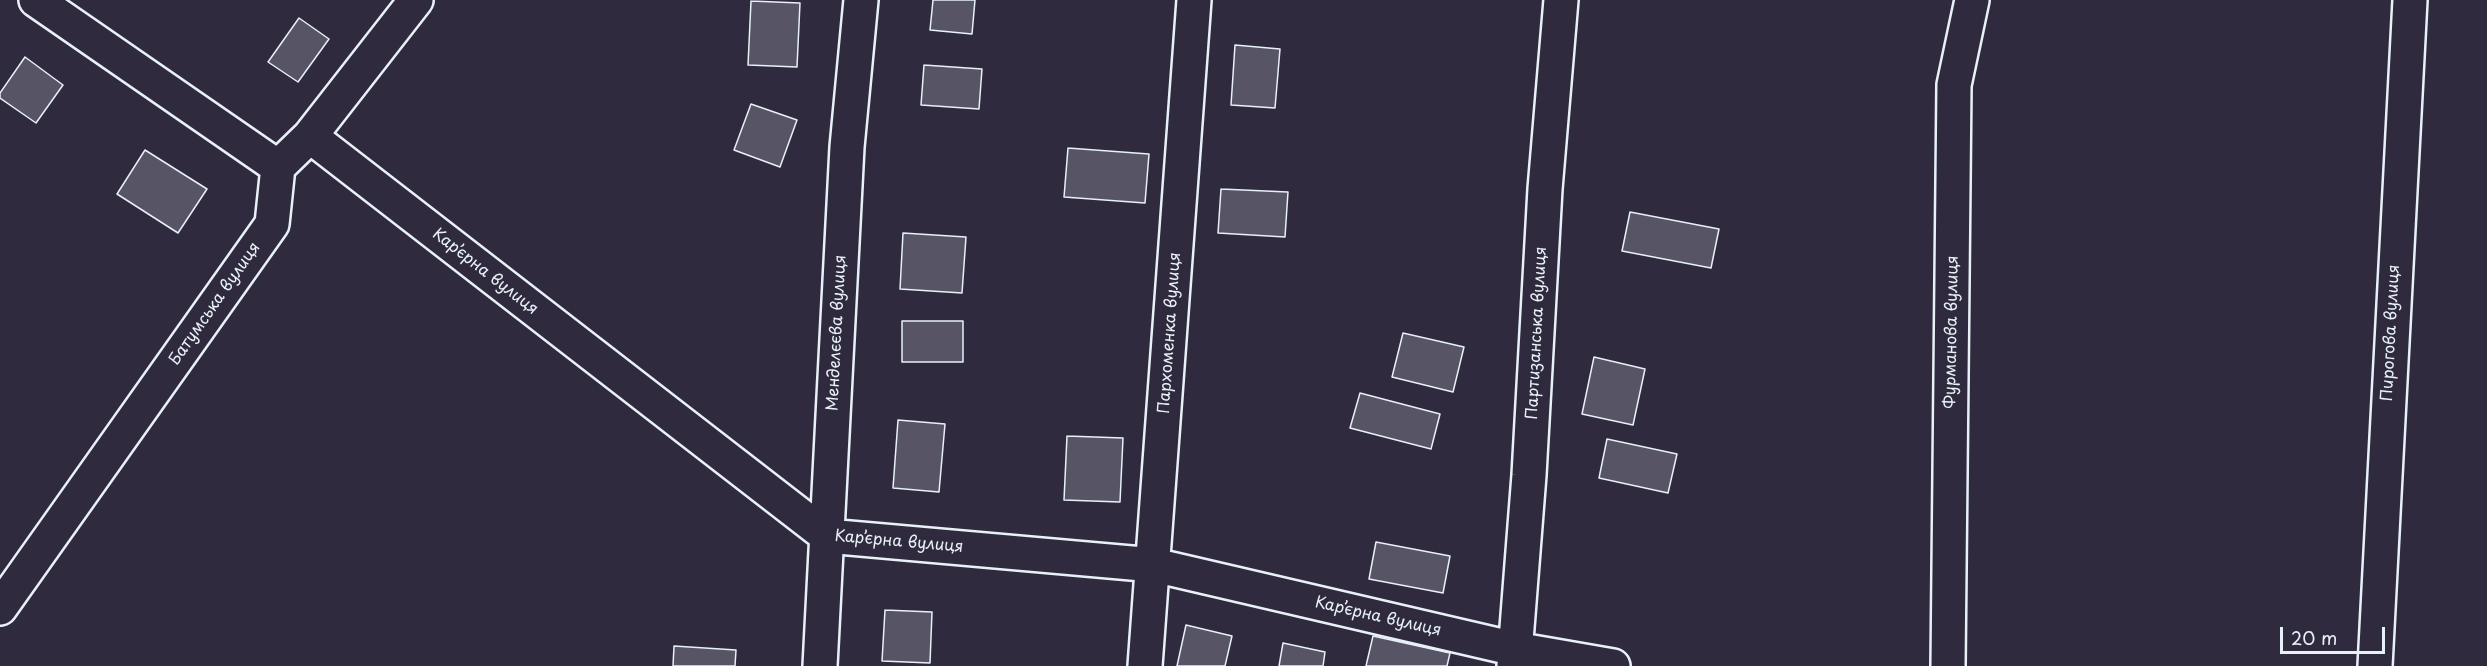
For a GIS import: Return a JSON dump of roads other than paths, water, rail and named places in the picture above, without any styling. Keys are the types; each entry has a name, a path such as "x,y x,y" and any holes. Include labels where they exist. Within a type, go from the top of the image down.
{"street":[{"path":"36,0 278,167 310,136 416,0"},
{"name":"Менделєєва вулиця","path":"820,666 847,147 861,0"},
{"name":"Пархоменка вулиця","path":"1145,666 1194,0"},
{"name":"Партизанська вулиця","path":"1514,658 1529,475 1545,189 1561,0"},
{"name":"Фурманова вулиця","path":"1948,666 1954,85 1972,0"},
{"name":"Пирогова вулиця","path":"2375,666 2410,0"},
{"name":"Кар’єрна вулиця","path":"310,136 827,536 1154,565 1514,658 1613,666"},
{"name":"Батумська вулиця","path":"0,608 272,224 278,167"}]}
